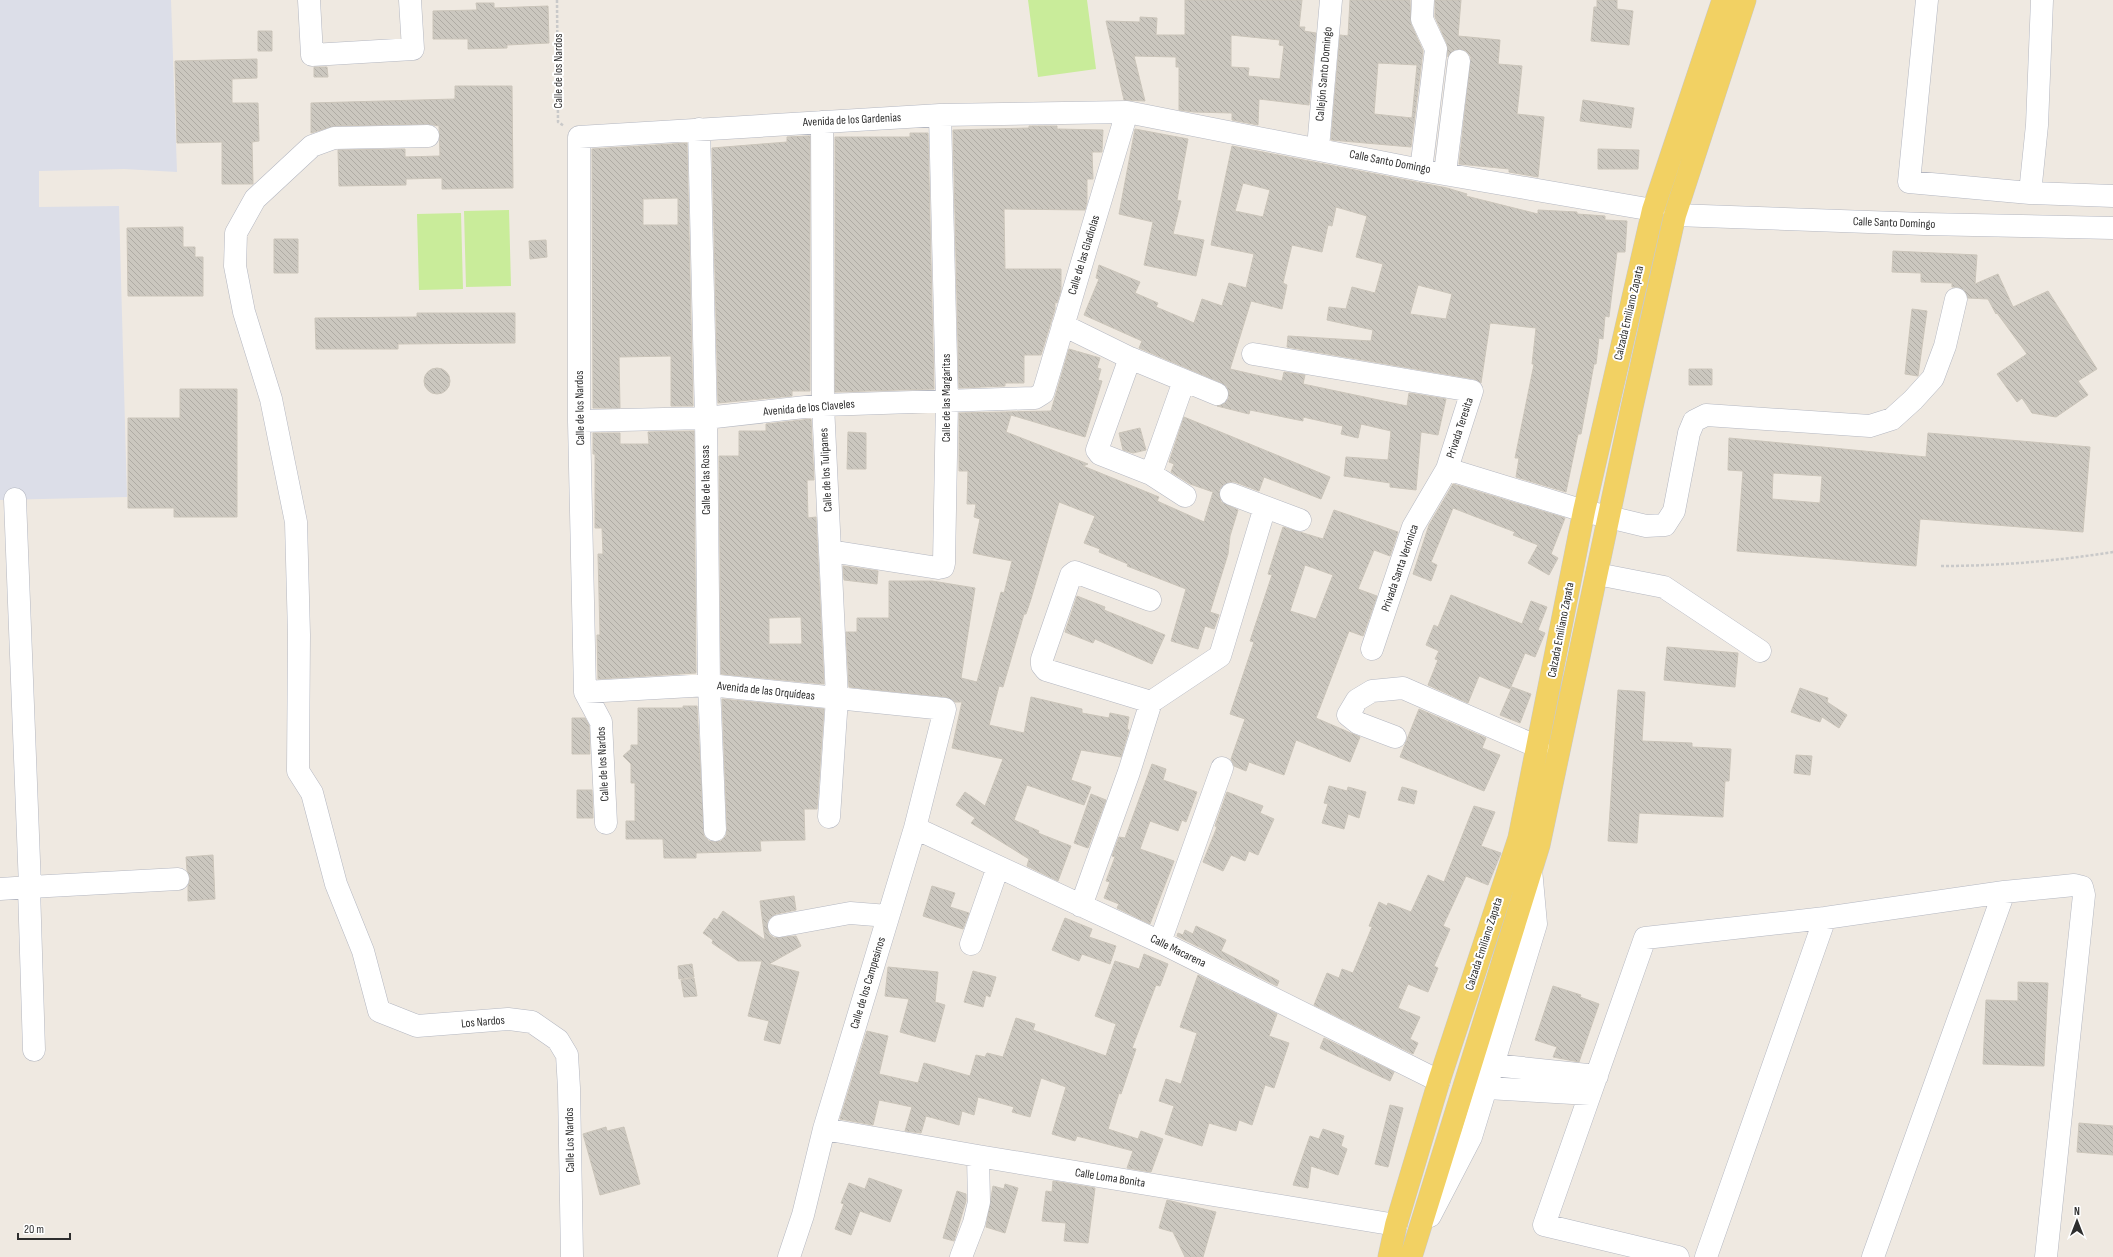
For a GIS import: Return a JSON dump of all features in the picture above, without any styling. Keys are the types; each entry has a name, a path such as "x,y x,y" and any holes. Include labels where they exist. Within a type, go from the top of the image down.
{"main road":[{"name":"Calzada Emiliano Zapata","path":"1389,1257 1396,1226 1439,1081 1519,838 1584,511 1653,210 1722,0"},
{"name":"Calzada Emiliano Zapata","path":"1412,1252 1539,845 1675,215 1745,0"},
{"path":"1709,41 1730,47"}],"street":[{"path":"309,0 312,55 413,49 410,0"},
{"name":"Callejón Santo Domingo","path":"1318,148 1331,0"},
{"path":"1421,170 1436,49 1422,19 1423,0"},
{"path":"1927,0 1909,182 2030,193 2113,196"},
{"path":"2030,193 2037,126 2042,0"},
{"path":"1446,173 1459,61"},
{"name":"Avenida de los Gardenias","path":"579,137 940,115 1127,112"},
{"name":"Calle Santo Domingo","path":"1127,112 1318,148 1421,170 1446,173 1653,210"},
{"name":"Calle de las Gladiolas","path":"1039,397 1043,393 1127,112"},
{"name":"Calle de las Margaritas","path":"830,551 938,568 943,567 947,400 940,115"},
{"name":"Calle de los Tulipanes","path":"822,122 823,405 837,698 829,817"},
{"name":"Calle de las Rosas","path":"699,129 706,418 709,685 715,830"},
{"name":"Los Nardos","path":"428,136 334,138 312,146 255,199 236,233 235,266 244,312 271,398 296,522 299,635 298,771 312,793 336,884 362,951 379,1011 417,1026 508,1019 532,1022 547,1032"},
{"name":"Calle de los Nardos","path":"579,137 580,421 585,692 601,722 606,823"},
{"name":"Calle Santo Domingo","path":"1675,215 1924,224 2113,228"},
{"name":"Privada Teresita","path":"1253,354 1472,391 1447,469 1584,511 1646,526 1666,525 1674,511 1689,433 1694,421 1706,415 1870,426 1892,419 1913,400 1933,378 1945,346 1956,299"},
{"path":"1063,325 1130,358 1217,394"},
{"path":"1130,358 1098,450 1100,454 1151,474 1185,496"},
{"path":"1151,474 1184,381"},
{"name":"Avenida de los Claveles","path":"580,421 706,418 823,405 1039,397"},
{"name":"Privada Santa Verónica","path":"1372,649 1413,526 1447,469"},
{"path":"1231,494 1300,520"},
{"path":"15,499 30,888 34,1050"},
{"path":"1081,906 1129,772 1151,702 1220,656 1265,507"},
{"path":"1150,600 1075,572 1071,575 1042,659 1042,664 1046,670 1151,702"},
{"path":"1597,574 1664,587 1760,651"},
{"name":"Avenida de las Orquídeas","path":"585,692 709,685 945,709"},
{"path":"1395,737 1358,723 1348,715 1357,700 1372,691 1404,688 1538,748"},
{"name":"Calle de los Campesinos","path":"789,1257 803,1215 824,1129 915,828 945,709"},
{"path":"1160,942 1222,768"},
{"name":"Calle Macarena","path":"915,828 1160,942 1439,1081"},
{"path":"971,944 998,867"},
{"path":"1412,1252 1471,1137 1487,1088 1536,924 1532,869"},
{"path":"0,889 178,879"},
{"path":"1678,1257 1544,1225 1645,938 1825,918 2004,892 2074,885 2082,887 2084,895 2046,1257"},
{"path":"1873,1257 2004,892"},
{"path":"779,926 850,912 888,916"},
{"path":"1706,1257 1825,918"},
{"name":"Calle Los Nardos","path":"547,1032 558,1040 567,1055 572,1257"},
{"path":"1494,1065 1594,1085"},
{"path":"1487,1088 1594,1085"},
{"name":"Calle Loma Bonita","path":"824,1129 1396,1226"},
{"path":"961,1257 974,1223 979,1202 978,1156"}],"path":[{"name":"Calle de los Nardos","path":"557,0 558,122 579,137"},
{"path":"1941,566 1996,566 2069,559 2113,552"}],"shaded area":[{"path":"0,0 171,0 177,172 124,169 39,171 39,207 119,206 127,497 0,500"}],"green space":[{"path":"1028,0 1087,0 1096,69 1038,77"},
{"path":"509,210 511,286 466,287 464,211"},
{"path":"461,213 463,289 419,290 417,214"}],"building":[{"path":"1185,0 1302,0 1299,27 1305,27 1304,31 1316,33 1309,105 1259,99 1258,125 1232,120 1232,113 1179,110 1179,67 1176,67 1176,57 1134,56 1145,101 1124,100 1106,21 1140,22 1140,17 1157,18 1156,35 1185,35","holes":["1231,35 1280,40 1279,45 1284,46 1280,79 1248,76 1249,68 1231,67"]},
{"path":"1350,0 1410,0 1411,24 1423,51 1411,147 1331,140 1340,35 1348,36","holes":["1378,63 1417,65 1412,118 1374,114"]},
{"path":"1435,0 1461,0 1458,36 1500,40 1498,64 1522,66 1517,114 1544,117 1538,177 1509,172 1509,169 1459,164 1471,57 1466,51 1460,49 1454,50 1448,57 1447,44 1435,17"},
{"path":"1597,0 1617,0 1617,9 1633,11 1629,45 1591,41 1594,7 1597,7"},
{"path":"476,3 494,3 494,8 548,6 549,43 507,45 507,48 468,49 468,39 433,39 433,11 477,10"},
{"path":"258,31 272,31 272,51 258,51"},
{"path":"257,59 257,78 232,79 232,103 258,103 259,141 252,142 253,184 222,184 222,142 177,143 175,61"},
{"path":"314,67 327,67 328,77 314,77"},
{"path":"455,86 512,86 513,188 442,189 442,178 406,179 406,185 339,186 338,150 405,149 405,157 440,156 439,126 428,124 334,126 311,133 311,103 455,99"},
{"path":"1583,100 1634,108 1631,128 1580,121"},
{"path":"1029,126 1057,126 1057,129 1103,130 1102,152 1092,152 1093,179 1087,179 1087,202 1085,210 1004,209 1005,269 1061,269 1061,290 1057,303 1055,302 1055,309 1041,355 1024,355 1024,383 1005,383 1005,386 959,388 953,130 1029,128"},
{"path":"1135,129 1188,139 1177,200 1181,201 1173,234 1204,240 1196,276 1144,265 1153,222 1119,214"},
{"path":"910,133 928,133 934,389 835,392 835,137 910,137"},
{"path":"810,136 810,391 792,391 792,396 718,403 712,148 787,142 787,137"},
{"path":"687,143 693,406 671,406 671,356 619,357 620,408 593,408 592,149","holes":["678,198 678,225 643,225 643,199"]},
{"path":"1232,146 1447,188 1467,194 1466,196 1538,214 1538,210 1577,212 1577,214 1605,216 1605,220 1627,221 1625,252 1617,252 1609,317 1605,316 1603,339 1599,338 1596,364 1594,364 1581,434 1578,434 1566,492 1516,477 1519,458 1515,458 1534,364 1532,364 1536,328 1490,323 1481,383 1474,379 1287,347 1288,336 1371,341 1373,330 1327,320 1329,307 1346,309 1352,287 1375,293 1383,264 1356,257 1367,216 1336,207 1332,226 1328,225 1322,252 1292,245 1283,283 1287,285 1282,309 1251,301 1230,369 1282,381 1284,372 1305,375 1303,384 1407,406 1409,393 1446,399 1438,435 1421,432 1416,490 1390,487 1390,483 1344,476 1346,457 1388,460 1391,431 1361,424 1358,438 1341,434 1343,426 1303,417 1303,421 1250,410 1249,414 1217,406 1224,404 1229,398 1227,387 1222,383 1139,348 1142,341 1084,315 1099,279 1096,278 1099,265 1140,282 1135,293 1158,303 1156,307 1194,323 1202,299 1222,306 1229,283 1246,288 1254,254 1211,245","holes":["1243,183 1270,190 1263,217 1235,211","1418,285 1452,294 1446,319 1410,314"]},
{"path":"1598,149 1639,150 1638,169 1598,169"},
{"path":"183,227 183,247 195,247 195,257 203,257 203,296 128,296 127,228"},
{"path":"274,239 298,239 298,273 274,273"},
{"path":"546,240 547,257 530,259 529,241"},
{"path":"1893,251 1977,255 1975,284 1998,274 2013,307 2048,291 2097,369 2078,381 2088,395 2056,417 2032,413 2022,398 2017,402 1997,374 2027,354 1997,313 1996,314 1988,299 1968,298 1964,290 1958,287 1952,287 1952,283 1921,282 1921,273 1892,272"},
{"path":"1912,309 1927,311 1918,376 1905,374"},
{"path":"417,313 515,313 515,343 398,344 398,349 316,349 315,318 417,317"},
{"path":"1069,349 1100,358 1097,368 1101,369 1098,380 1102,381 1085,437 1011,415 1006,432 1088,464 1083,466 1159,497 1157,501 1204,522 1213,492 1190,484 1171,472 1174,464 1169,462 1184,417 1330,477 1321,499 1264,477 1259,491 1235,482 1229,482 1223,485 1219,490 1221,502 1238,510 1230,536 1228,554 1210,612 1219,615 1214,629 1205,626 1198,649 1171,641 1186,589 1127,566 1128,564 1099,552 1100,549 1084,543 1095,516 1059,502 1031,599 1026,614 1024,614 1003,687 999,686 989,725 1024,733 1031,697 1082,709 1082,713 1109,718 1110,713 1129,717 1127,729 1129,730 1121,757 1081,750 1071,780 1091,787 1084,805 1027,785 1014,820 1039,831 1038,833 1071,846 1058,881 1027,866 1029,859 971,823 975,818 956,805 965,792 985,806 1003,759 952,748 962,702 955,702 946,697 849,687 846,632 857,632 857,618 889,618 889,581 932,581 975,588 961,678 977,682 1001,592 1004,593 1012,561 973,553 980,519 974,517 976,504 967,504 968,471 959,471 959,413 1051,411"},
{"path":"437,368 446,372 450,381 446,390 437,394 428,390 424,381 428,372"},
{"path":"1689,369 1712,369 1712,385 1689,385"},
{"path":"180,389 237,389 237,517 174,517 174,508 128,508 128,418 180,418"},
{"path":"811,419 814,480 807,480 808,518 816,517 824,684 721,674 719,456 739,456 739,431 766,431 766,424","holes":["801,617 802,644 769,644 769,618"]},
{"path":"1140,428 1146,450 1133,453 1123,450 1119,433"},
{"path":"694,431 696,673 598,679 597,635 600,635 598,554 603,554 602,528 595,528 595,454 593,454 593,433 620,433 620,444 649,444 648,432"},
{"path":"848,432 866,433 866,469 847,469"},
{"path":"1928,433 2090,447 2083,532 1920,519 1916,566 1737,551 1743,471 1728,470 1729,438 1926,457","holes":["1773,473 1822,476 1820,503 1772,499"]},
{"path":"1453,484 1565,518 1551,554 1558,558 1549,575 1528,563 1538,545 1513,535 1515,532 1453,508 1431,562 1437,565 1431,581 1413,574 1429,525"},
{"path":"1334,510 1398,532 1390,556 1374,550 1358,589 1377,596 1363,636 1349,631 1316,718 1360,737 1350,762 1296,740 1284,775 1249,762 1246,771 1234,766 1231,759 1245,719 1230,714 1254,642 1250,641 1272,575 1268,574 1283,527 1323,539","holes":["1305,565 1333,575 1316,619 1290,611"]},
{"path":"843,566 878,571 877,584 844,580"},
{"path":"1451,595 1522,624 1531,601 1547,607 1538,630 1545,633 1535,657 1525,653 1510,689 1479,676 1468,703 1428,685 1438,660 1435,659 1439,651 1426,645 1434,625 1438,627"},
{"path":"1077,596 1105,607 1104,610 1165,635 1152,664 1095,639 1093,643 1065,632"},
{"path":"1667,647 1738,653 1735,687 1664,680"},
{"path":"1512,687 1531,694 1520,723 1500,715"},
{"path":"1800,688 1828,698 1827,702 1847,715 1839,728 1822,717 1820,722 1791,712"},
{"path":"1618,690 1645,692 1642,741 1692,743 1692,747 1731,749 1729,781 1725,781 1723,817 1639,813 1637,843 1608,841"},
{"path":"722,699 824,709 817,809 804,809 805,840 760,841 761,851 696,853 696,858 664,858 663,839 626,839 626,821 635,821 635,783 631,783 631,764 623,756 631,749 631,745 638,745 638,708 683,708 683,706 697,706 704,836 709,841 715,842 721,841 726,836 727,829"},
{"path":"1419,709 1486,738 1482,748 1500,755 1484,791 1400,757"},
{"path":"572,718 585,718 589,725 590,754 572,754"},
{"path":"1796,755 1812,756 1810,775 1794,773"},
{"path":"1152,764 1166,769 1163,780 1197,792 1186,822 1182,820 1178,831 1150,821 1140,849 1174,861 1150,924 1117,908 1119,904 1104,898 1110,882 1106,881 1115,857 1112,856 1119,837 1125,838"},
{"path":"1329,786 1347,791 1348,787 1366,792 1359,818 1348,814 1344,829 1322,823 1328,804 1324,803"},
{"path":"1402,787 1417,791 1414,804 1398,800"},
{"path":"577,790 592,790 593,818 577,818"},
{"path":"1227,792 1263,806 1260,813 1274,819 1258,855 1249,851 1245,861 1231,855 1223,871 1203,862 1217,827 1215,826"},
{"path":"1091,794 1106,800 1088,848 1074,843"},
{"path":"1474,806 1495,812 1481,846 1501,853 1488,885 1466,876 1443,926 1450,929 1434,966 1438,968 1428,992 1408,984 1398,1008 1420,1017 1410,1039 1418,1043 1413,1054 1314,1005 1327,973 1339,978 1342,969 1353,973 1372,927 1369,926 1379,902 1387,906 1388,903 1411,912 1428,875 1444,882"},
{"path":"213,855 215,899 188,901 188,886 190,878 187,870 186,857"},
{"path":"932,886 955,893 950,907 969,913 963,929 923,916"},
{"path":"794,896 796,910 776,914 767,922 769,934 774,938 796,936 801,946 769,964 799,972 780,1044 764,1040 769,1021 748,1016 762,961 738,961 712,943 713,940 703,933 714,918 717,920 723,911 765,940 760,901"},
{"path":"1065,918 1092,929 1089,937 1116,946 1110,964 1082,954 1079,961 1052,950"},
{"path":"1196,926 1226,940 1221,951 1279,981 1277,986 1177,936 1178,933 1183,935 1185,930 1193,934"},
{"path":"1144,954 1168,964 1160,986 1156,985 1132,1048 1136,1049 1121,1094 1119,1093 1108,1129 1138,1139 1141,1131 1163,1139 1151,1172 1127,1168 1133,1151 1077,1136 1075,1141 1052,1134 1066,1087 1041,1078 1030,1117 1012,1112 1014,1107 978,1097 974,1115 962,1111 959,1125 926,1116 921,1133 905,1131 912,1107 879,1100 873,1125 840,1119 867,1031 888,1036 879,1074 918,1083 924,1063 970,1076 976,1055 985,1057 987,1053 1003,1057 1016,1018 1035,1024 1033,1030 1106,1056 1116,1024 1095,1016 1115,961 1139,969"},
{"path":"692,964 694,977 679,979 678,966"},
{"path":"888,967 938,972 935,1002 945,1005 935,1042 900,1032 909,999 885,996"},
{"path":"973,971 996,977 990,997 986,995 983,1007 964,1002"},
{"path":"1198,975 1277,1014 1269,1036 1289,1043 1274,1088 1265,1085 1252,1125 1239,1120 1236,1131 1209,1123 1202,1146 1165,1134 1174,1106 1159,1101 1166,1079 1181,1084 1197,1033 1180,1027"},
{"path":"694,978 697,996 684,997 681,980"},
{"path":"2018,982 2048,983 2044,1066 1983,1064 1986,1000 2018,1001"},
{"path":"1553,986 1581,995 1580,997 1599,1004 1579,1062 1553,1057 1557,1047 1535,1040"},
{"path":"1324,1038 1394,1072 1390,1081 1320,1048"},
{"path":"1390,1105 1403,1108 1388,1167 1375,1164"},
{"path":"2079,1123 2113,1126 2113,1155 2077,1152"},
{"path":"606,1127 607,1131 624,1127 640,1184 600,1195 583,1134"},
{"path":"1323,1129 1344,1136 1341,1146 1347,1149 1338,1175 1311,1166 1308,1188 1293,1185 1310,1136 1319,1139"},
{"path":"869,1178 902,1190 890,1222 860,1211 851,1235 835,1229 844,1204 841,1203 849,1183 865,1189"},
{"path":"1053,1181 1095,1188 1088,1243 1064,1241 1066,1223 1042,1221 1046,1191 1052,1192"},
{"path":"1005,1184 1018,1188 1005,1233 986,1227 993,1186 1004,1189"},
{"path":"957,1191 966,1194 966,1201 954,1241 943,1238"},
{"path":"1167,1200 1216,1212 1203,1257 1185,1257 1173,1232 1159,1228"}]}
